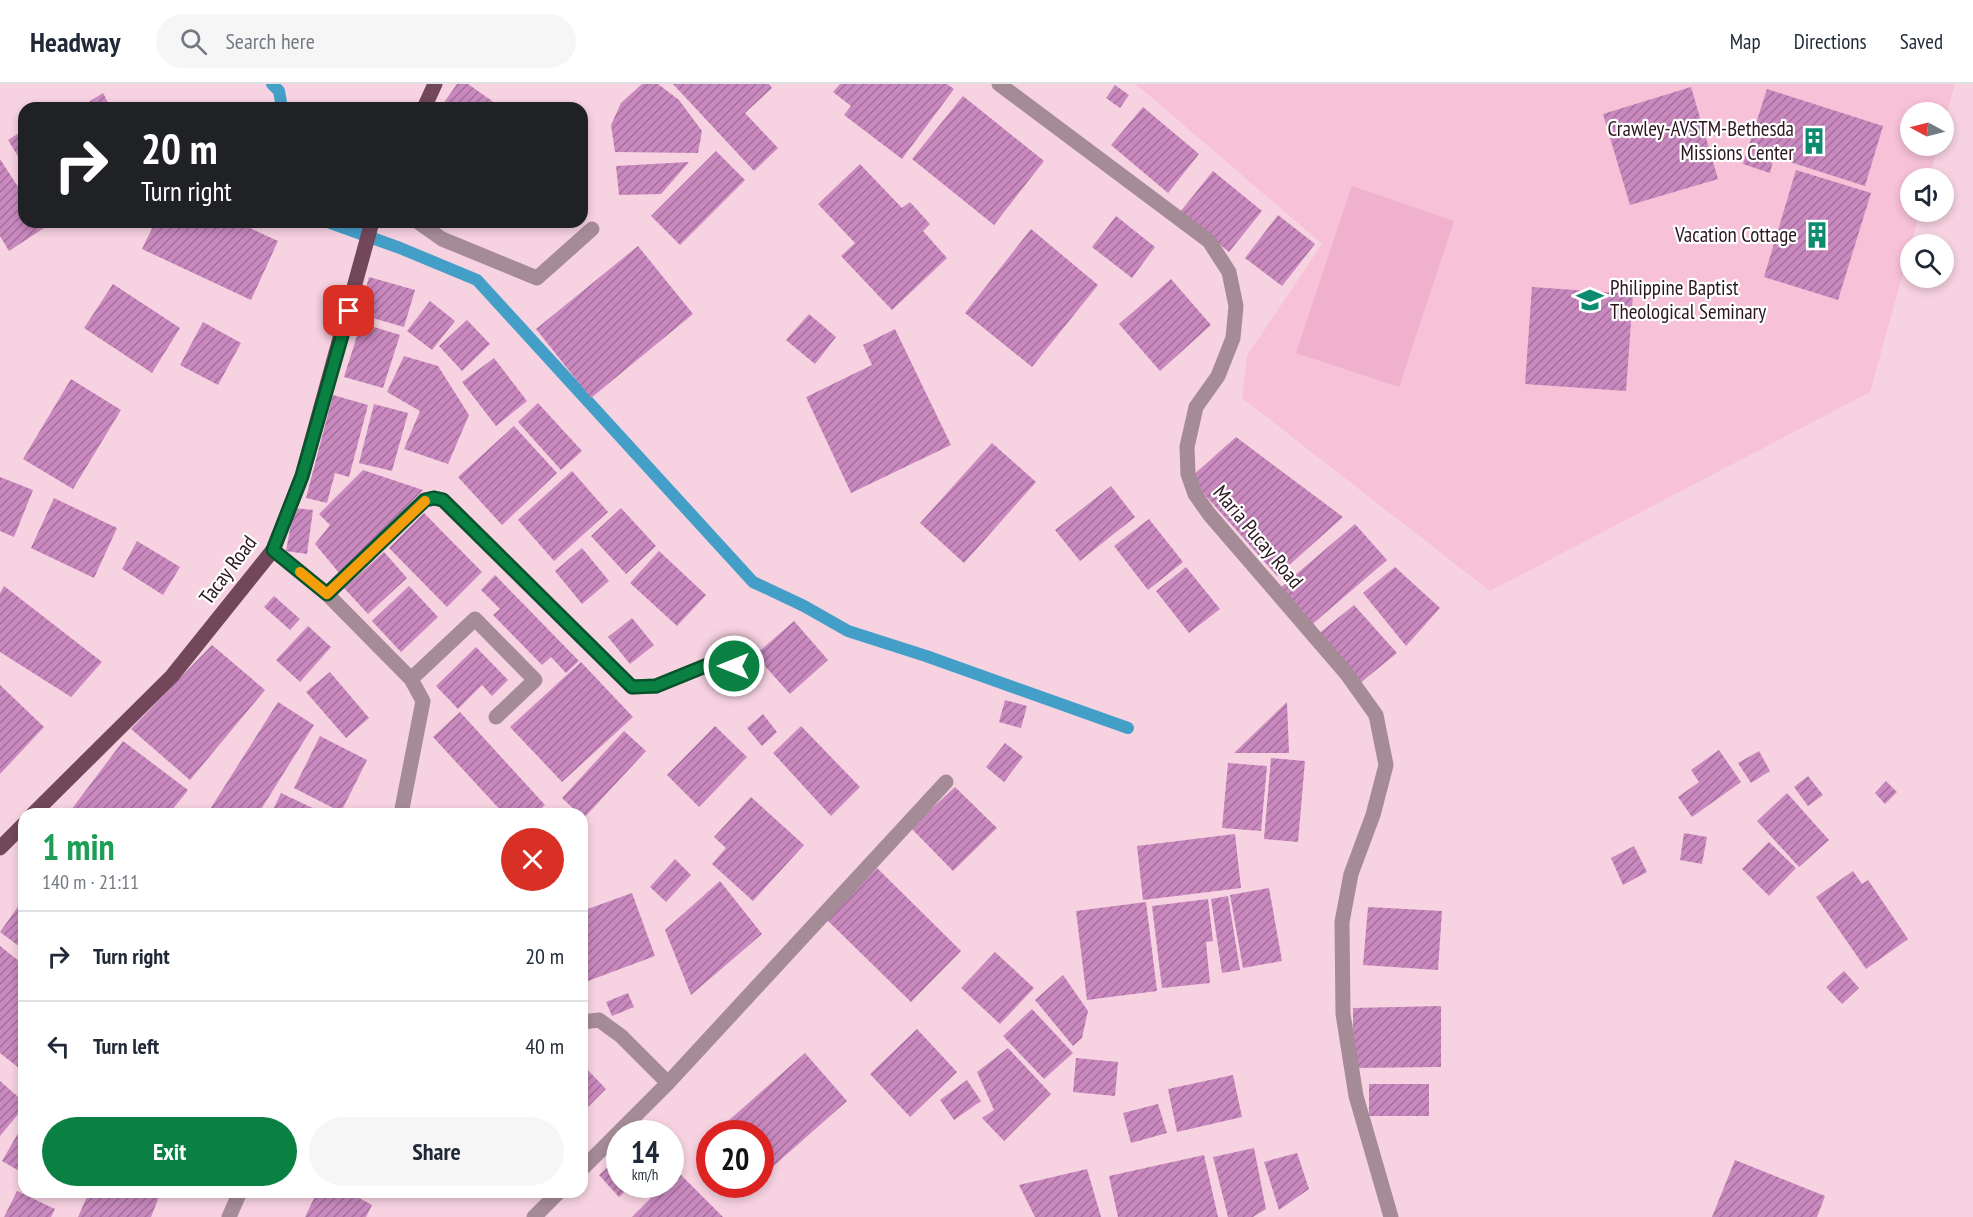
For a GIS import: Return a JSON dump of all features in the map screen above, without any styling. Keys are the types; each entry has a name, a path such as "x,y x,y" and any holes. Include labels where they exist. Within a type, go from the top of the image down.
{"main road":[{"path":"427,102 435,84"},
{"name":"Tacay Road","path":"39,808 172,676 273,550 302,476 370,228"},
{"path":"0,848 18,830"}],"street":[{"name":"Maria Pucay Road","path":"999,84 1209,242 1229,272 1236,306 1233,338 1218,376 1196,407 1187,447 1188,474 1195,494 1209,514 1346,673 1376,716 1386,765 1373,815 1351,874 1342,922 1343,1014 1356,1096 1391,1217"},
{"path":"426,228 442,239 537,278 592,229"},
{"path":"327,594 425,500 434,498 443,500 632,687 656,686 715,662 734,666"},
{"path":"273,550 327,594 411,679 423,701 402,808"},
{"path":"411,679 475,619 535,680 496,717"},
{"path":"588,1163 668,1083 946,782"},
{"path":"588,1021 599,1020 621,1036 668,1083"},
{"path":"229,1217 237,1198"},
{"path":"534,1217 553,1198"}],"shaded area":[{"name":"Philippine Baptist Theological Seminary","path":"1136,84 1955,84 1950,102 1900,102 1900,156 1935,156 1932,168 1900,168 1900,222 1917,222 1914,234 1900,234 1900,284 1870,392 1490,591 1242,398 1247,356 1322,244"},
{"path":"1352,186 1454,221 1399,387 1296,353"}],"building":[{"path":"457,84 468,84 494,102 444,102"},
{"path":"642,84 658,84 679,100 702,131 698,153 615,152 611,125 621,103"},
{"path":"673,84 769,84 772,88 745,113 778,148 754,171"},
{"path":"840,84 947,84 954,89 902,159 844,115 851,106 833,92"},
{"path":"1115,85 1129,95 1120,108 1106,98"},
{"path":"1691,87 1718,179 1630,205 1603,114"},
{"name":"Crawley-AVSTM-Bethesda Missions Center","path":"1767,89 1883,126 1865,186 1774,157 1770,173 1743,164"},
{"path":"103,93 108,102 89,102"},
{"path":"963,96 1044,161 994,225 912,159"},
{"path":"1143,107 1199,154 1168,193 1111,145"},
{"path":"18,134 18,156 8,140"},
{"path":"716,151 745,180 680,245 651,216"},
{"path":"0,159 18,187 18,228 44,228 9,251 0,236"},
{"path":"689,162 661,194 619,195 616,166"},
{"path":"860,164 902,208 910,202 930,224 923,231 947,258 892,310 841,256 855,243 818,204"},
{"name":"Vacation Cottage","path":"1796,170 1871,193 1838,300 1764,277"},
{"path":"1213,171 1262,211 1229,252 1180,212"},
{"path":"1278,215 1315,244 1282,286 1245,258"},
{"path":"1116,216 1155,247 1132,278 1092,247"},
{"path":"152,228 250,228 278,241 251,300 142,249"},
{"path":"1031,229 1098,285 1032,367 965,313"},
{"path":"638,246 693,314 591,398 536,329"},
{"path":"369,277 415,290 404,327 359,314"},
{"path":"1171,279 1211,325 1160,371 1119,324"},
{"path":"113,284 180,328 152,373 84,328"},
{"path":"1532,287 1633,294 1626,391 1525,384"},
{"path":"430,301 455,321 432,350 407,331"},
{"path":"809,314 836,337 815,364 786,340"},
{"path":"467,320 490,344 462,371 439,346"},
{"path":"203,322 241,343 218,385 180,365"},
{"path":"361,323 400,335 383,388 344,377"},
{"path":"895,329 951,445 851,493 806,397 872,365 863,345"},
{"path":"404,356 438,366 469,415 448,464 404,449 420,411 387,392"},
{"path":"494,358 527,401 496,426 462,382"},
{"path":"71,379 121,410 73,489 23,459"},
{"path":"333,395 368,405 349,477 335,473 327,503 306,498"},
{"path":"538,403 582,451 561,470 518,422"},
{"path":"374,404 408,413 392,471 359,463"},
{"path":"514,426 557,473 502,525 458,477"},
{"path":"1236,437 1343,517 1277,576 1190,478"},
{"path":"992,443 1036,482 964,563 920,523"},
{"path":"363,470 423,490 340,574 315,544 330,525 319,514"},
{"path":"572,471 608,512 554,561 518,520"},
{"path":"0,477 33,490 14,537 0,531"},
{"path":"1111,486 1135,517 1080,561 1055,530"},
{"path":"54,498 117,528 94,578 31,548"},
{"path":"294,508 313,510 307,554 286,551"},
{"path":"621,508 656,546 626,574 591,536"},
{"path":"424,513 482,572 447,607 389,548"},
{"path":"1149,519 1183,562 1148,590 1114,546"},
{"path":"1355,524 1387,560 1309,627 1280,588"},
{"path":"137,541 180,567 163,595 122,569"},
{"path":"582,548 609,581 582,604 555,571"},
{"path":"659,551 706,595 677,626 630,583"},
{"path":"384,552 407,578 368,614 344,588"},
{"path":"1186,567 1220,609 1189,633 1156,591"},
{"path":"1395,567 1440,608 1406,646 1363,593"},
{"path":"495,575 579,661 566,673 551,657 542,665 493,615 500,609 481,590"},
{"path":"4,586 102,662 71,697 0,652 0,593"},
{"path":"409,586 438,617 401,652 372,621"},
{"path":"274,596 300,619 290,630 264,607"},
{"path":"1354,605 1397,653 1359,684 1317,635"},
{"path":"632,618 654,645 630,664 608,637"},
{"path":"794,621 828,660 790,694 755,655"},
{"path":"308,626 331,647 300,682 276,660"},
{"path":"212,645 265,690 190,780 131,729"},
{"path":"476,647 508,680 492,696 482,685 458,709 436,686"},
{"path":"581,662 633,717 562,782 510,727"},
{"path":"330,672 369,718 346,738 306,692"},
{"path":"0,685 44,727 0,774"},
{"path":"1005,700 1027,706 1021,728 999,722"},
{"path":"278,702 314,725 262,808 211,808"},
{"path":"1287,702 1289,753 1234,753"},
{"path":"460,712 545,805 542,808 498,808 433,737"},
{"path":"763,714 777,732 762,746 747,728"},
{"path":"715,726 747,757 699,807 667,775"},
{"path":"801,726 860,787 831,816 773,753"},
{"path":"624,731 646,751 588,814 588,808 573,808 562,798"},
{"path":"320,736 367,760 343,808 333,808 294,788"},
{"path":"123,741 188,790 174,808 73,808"},
{"path":"1005,743 1023,757 1004,782 986,767"},
{"path":"1719,750 1741,782 1692,817 1678,797 1699,782 1691,770"},
{"path":"1759,751 1770,771 1751,783 1738,763"},
{"path":"1271,758 1305,761 1298,842 1264,839"},
{"path":"1228,763 1267,766 1261,831 1222,828"},
{"path":"1808,776 1823,795 1808,806 1794,787"},
{"path":"1886,781 1897,792 1885,804 1875,793"},
{"path":"955,787 997,828 953,871 911,828"},
{"path":"281,793 312,808 274,808"},
{"path":"1787,793 1829,840 1799,867 1757,821"},
{"path":"751,797 804,845 753,901 712,864 726,848 714,837"},
{"path":"1684,833 1707,837 1702,864 1680,860"},
{"path":"1235,834 1241,888 1143,900 1137,846"},
{"path":"1769,842 1796,868 1769,896 1742,869"},
{"path":"1634,846 1647,872 1623,885 1611,858"},
{"path":"675,859 691,875 666,902 650,887"},
{"path":"877,868 961,951 911,1002 826,919"},
{"path":"1853,871 1862,884 1868,880 1908,939 1866,969 1816,897"},
{"path":"720,881 762,934 691,995 665,930"},
{"path":"1269,888 1282,961 1243,968 1230,895"},
{"path":"632,893 655,956 588,981 588,909"},
{"path":"1228,896 1240,970 1222,973 1211,899"},
{"path":"1208,899 1213,941 1206,942 1210,983 1162,988 1152,906"},
{"path":"1146,902 1157,991 1087,1000 1076,911"},
{"path":"18,906 18,946 0,932"},
{"path":"1368,907 1442,911 1438,970 1363,965"},
{"path":"0,946 18,960 18,1067 0,1053"},
{"path":"995,952 1034,988 1000,1024 961,988"},
{"path":"1844,971 1859,988 1842,1004 1826,987"},
{"path":"1063,975 1088,1011 1082,1038 1073,1046 1035,1000"},
{"path":"628,993 634,1007 612,1016 606,1002"},
{"path":"1441,1006 1441,1067 1353,1068 1353,1008"},
{"path":"1032,1009 1073,1053 1044,1079 1003,1036"},
{"path":"917,1029 957,1072 910,1117 870,1074"},
{"path":"1008,1048 1051,1094 1004,1141 982,1118 994,1110 977,1072"},
{"path":"805,1053 847,1101 774,1166 774,1120 729,1120"},
{"path":"1076,1058 1118,1062 1115,1096 1073,1092"},
{"path":"588,1070 606,1089 588,1107"},
{"path":"1233,1075 1242,1117 1177,1132 1168,1089"},
{"path":"967,1080 981,1101 954,1120 940,1100"},
{"path":"0,1081 18,1097 18,1114 0,1136"},
{"path":"1369,1084 1429,1084 1429,1116 1369,1116"},
{"path":"1158,1104 1167,1133 1131,1143 1123,1113"},
{"path":"18,1133 18,1170 2,1161"},
{"path":"1254,1148 1266,1209 1253,1217 1228,1217 1213,1157"},
{"path":"1297,1153 1309,1189 1279,1210 1264,1162"},
{"path":"1204,1155 1218,1217 1118,1217 1109,1176"},
{"path":"1735,1160 1825,1196 1817,1217 1712,1217"},
{"path":"606,1169 606,1183 599,1175"},
{"path":"1087,1169 1101,1217 1035,1217 1019,1185"},
{"path":"684,1178 696,1190 696,1198 704,1198 723,1217 632,1217 651,1198 684,1198"},
{"path":"17,1191 18,1198 32,1198 55,1209 51,1217 4,1217"},
{"path":"86,1198 159,1198 151,1217 78,1217"},
{"path":"314,1198 359,1198 372,1205 366,1217 305,1217"}],"waterway":[{"path":"272,84 279,91 281,102"},
{"path":"345,228 477,280 753,582 804,606 848,631 926,656 1128,728"}],"slow traffic":[{"path":"300,572 327,594 425,501"}],"place":[{"name":"Crawley-AVSTM-Bethesda Missions Center","path":"1814,141"},
{"name":"Vacation Cottage","path":"1817,235"},
{"name":"Philippine Baptist Theological Seminary","path":"1590,300"}],"route":[{"path":"349,311 302,476 273,550 327,594 425,500 434,498 443,500 632,687 656,686 715,662 734,666"}]}
